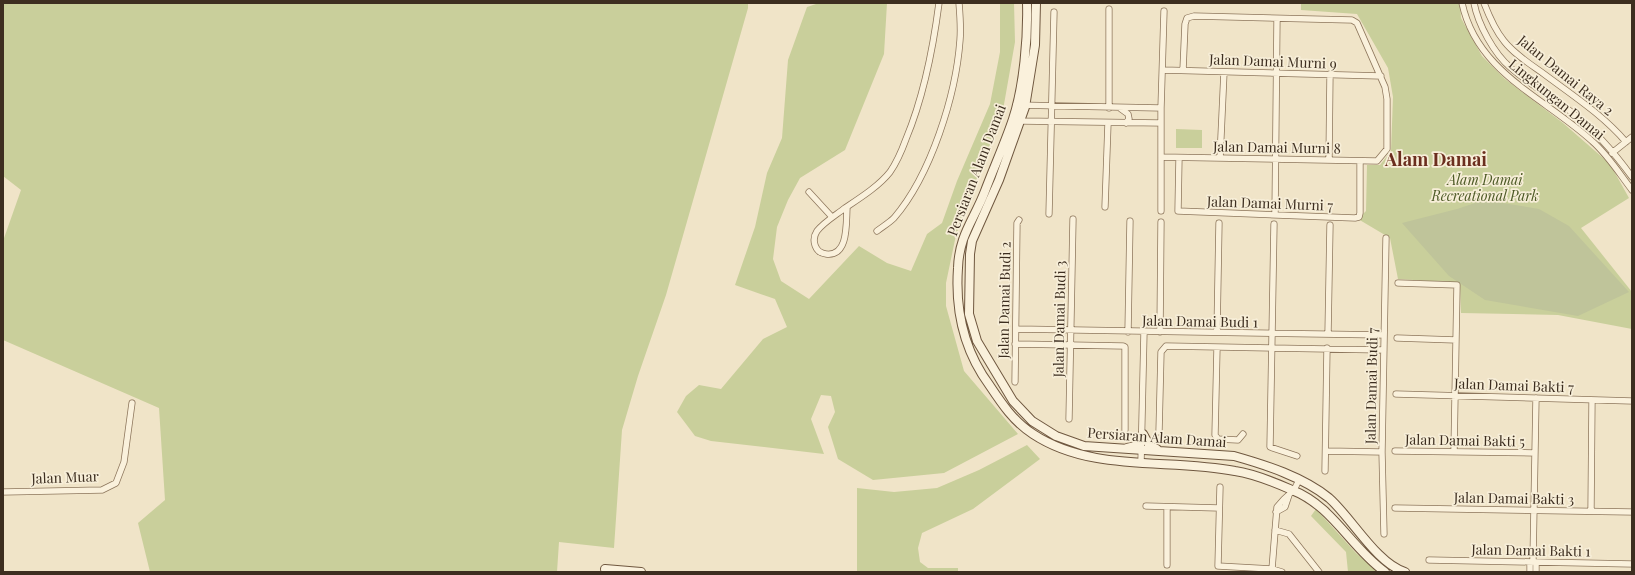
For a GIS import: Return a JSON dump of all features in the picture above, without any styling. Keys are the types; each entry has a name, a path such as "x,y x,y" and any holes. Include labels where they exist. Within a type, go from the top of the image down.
{"street":[{"path":"847,208 843,244 839,251 833,254 821,254 817,249 814,237 817,231 832,217 847,208 878,184 890,172 898,158 912,124 928,70 939,3"},
{"path":"877,231 893,219 908,199 930,157 945,116 956,70 960,40 959,3"},
{"name":"Persiaran Alam Damai","path":"1027,3 1026,44 1013,118 983,197 961,240 958,266 957,293 962,331 969,349 986,380 1009,412 1022,426 1034,435 1060,448 1104,459 1234,470 1256,476 1291,493 1310,498 1322,507 1367,557 1386,572"},
{"name":"Persiaran Alam Damai","path":"1036,3 1035,45 1025,107 999,180 972,241 969,270 969,314 977,341 1013,401 1032,421 1056,436 1084,446 1234,456 1252,461 1299,480 1328,498 1378,553 1403,572"},
{"name":"Lingkungan Damai","path":"1462,3 1465,19 1480,46 1504,74 1566,118 1593,141 1608,157 1632,190"},
{"name":"Lingkungan Damai","path":"1474,3 1476,15 1489,41 1510,68 1571,111 1598,134 1614,152 1632,177"},
{"name":"Jalan Damai Raya 2","path":"1484,3 1493,24 1504,41 1528,63 1589,107 1626,142"},
{"path":"1108,9 1108,108"},
{"path":"1161,211 1161,108 1164,11"},
{"path":"1049,214 1054,12"},
{"path":"1183,70 1185,24 1187,18 1194,16 1352,20 1357,23 1382,76"},
{"path":"1276,215 1277,19"},
{"name":"Jalan Damai Murni 9","path":"1163,70 1382,76"},
{"path":"1220,158 1224,72"},
{"path":"1329,160 1330,74"},
{"name":"Jalan Damai Murni 8","path":"1161,157 1377,161 1386,149 1387,98 1382,76"},
{"path":"1016,105 1025,107 1161,108"},
{"path":"1119,108 1127,112 1129,119 1126,123"},
{"path":"1013,118 1021,121 1161,123"},
{"path":"1105,207 1108,123"},
{"path":"1608,157 1632,137"},
{"name":"Jalan Damai Murni 7","path":"1179,158 1178,211 1355,218 1359,217 1360,160"},
{"path":"809,192 832,217"},
{"name":"Jalan Damai Budi 3","path":"1069,419 1073,219"},
{"name":"Jalan Damai Budi 2","path":"1015,382 1017,223 1019,220"},
{"path":"1128,332 1130,221"},
{"path":"1160,332 1161,222"},
{"path":"1217,332 1219,223"},
{"path":"1274,224 1273,348 1270,447 1298,456"},
{"path":"1328,334 1330,225"},
{"name":"Jalan Damai Budi 7","path":"1384,534 1382,452 1386,238"},
{"path":"1398,283 1457,285 1454,452"},
{"path":"957,293 968,292"},
{"name":"Jalan Damai Budi 1","path":"1016,329 1384,335"},
{"path":"1141,462 1143,434 1144,332"},
{"path":"1397,338 1456,340"},
{"path":"1015,344 1126,347 1125,430"},
{"path":"1159,432 1163,348 1166,346 1384,350"},
{"path":"1217,348 1215,435 1218,439 1238,440 1243,434"},
{"path":"1325,471 1327,348"},
{"name":"Jalan Damai Bakti 7","path":"1396,394 1632,401"},
{"path":"1530,572 1530,564 1533,561 1536,398"},
{"path":"1591,511 1592,400"},
{"name":"Jalan Muar","path":"3,492 102,490 116,482 124,462 132,403"},
{"path":"1123,449 1135,446 1143,434"},
{"path":"1143,434 1149,445 1161,451"},
{"path":"1326,451 1382,452"},
{"name":"Jalan Damai Bakti 5","path":"1395,451 1535,453"},
{"path":"1272,569 1276,512 1280,503 1291,493 1299,480"},
{"path":"1220,487 1218,566 1272,569 1282,572"},
{"path":"1146,506 1219,508"},
{"path":"1167,507 1167,565"},
{"name":"Jalan Damai Bakti 3","path":"1395,508 1632,512"},
{"path":"1275,530 1289,534 1319,572"},
{"name":"Jalan Damai Bakti 1","path":"1429,560 1632,564"},
{"path":"1533,561 1536,564 1536,572"},
{"path":"605,570 641,572"}],"green space":[{"path":"3,3 748,3 748,8 666,295 638,376 622,430 614,548 559,542 557,572 150,572 138,523 165,500 159,408 3,340 3,241 21,190 3,176"},
{"path":"819,3 887,3 884,54 845,150 800,178 788,200 777,227 773,259 781,281 809,299 859,246 887,263 911,271 927,234 942,223 957,181 990,104 1000,52 1000,3 1014,3 1015,42 1003,110 956,235 946,283 946,306 964,371 1018,434 944,473 873,480 838,459 828,427 835,412 831,396 821,395 811,419 824,454 711,441 695,436 677,412 686,396 699,385 721,389 763,339 787,327 775,299 735,285 755,227 767,173 782,138 788,60 807,7"},
{"name":"Alam Damai Recreational Park","path":"1301,3 1460,3 1461,18 1482,56 1505,79 1563,123 1610,164 1629,198 1581,228 1632,292 1632,329 1558,315 1461,313 1460,283 1398,279 1390,238 1358,219 1366,211 1367,165 1380,165 1391,151 1393,97 1388,68 1357,14 1301,10"},
{"path":"1176,129 1202,130 1202,148 1176,148"},
{"path":"1484,200 1539,209 1569,226 1629,292 1578,316 1485,300 1449,276 1402,223 1457,209"},
{"path":"1027,445 1040,459 973,509 922,533 918,548 920,562 928,568 958,568 958,572 857,572 857,488 894,492 937,488 979,470"},
{"path":"1316,509 1356,553 1378,572 1348,572 1346,552 1311,516"}],"district":[{"name":"Alam Damai","path":"1436,159"}]}
